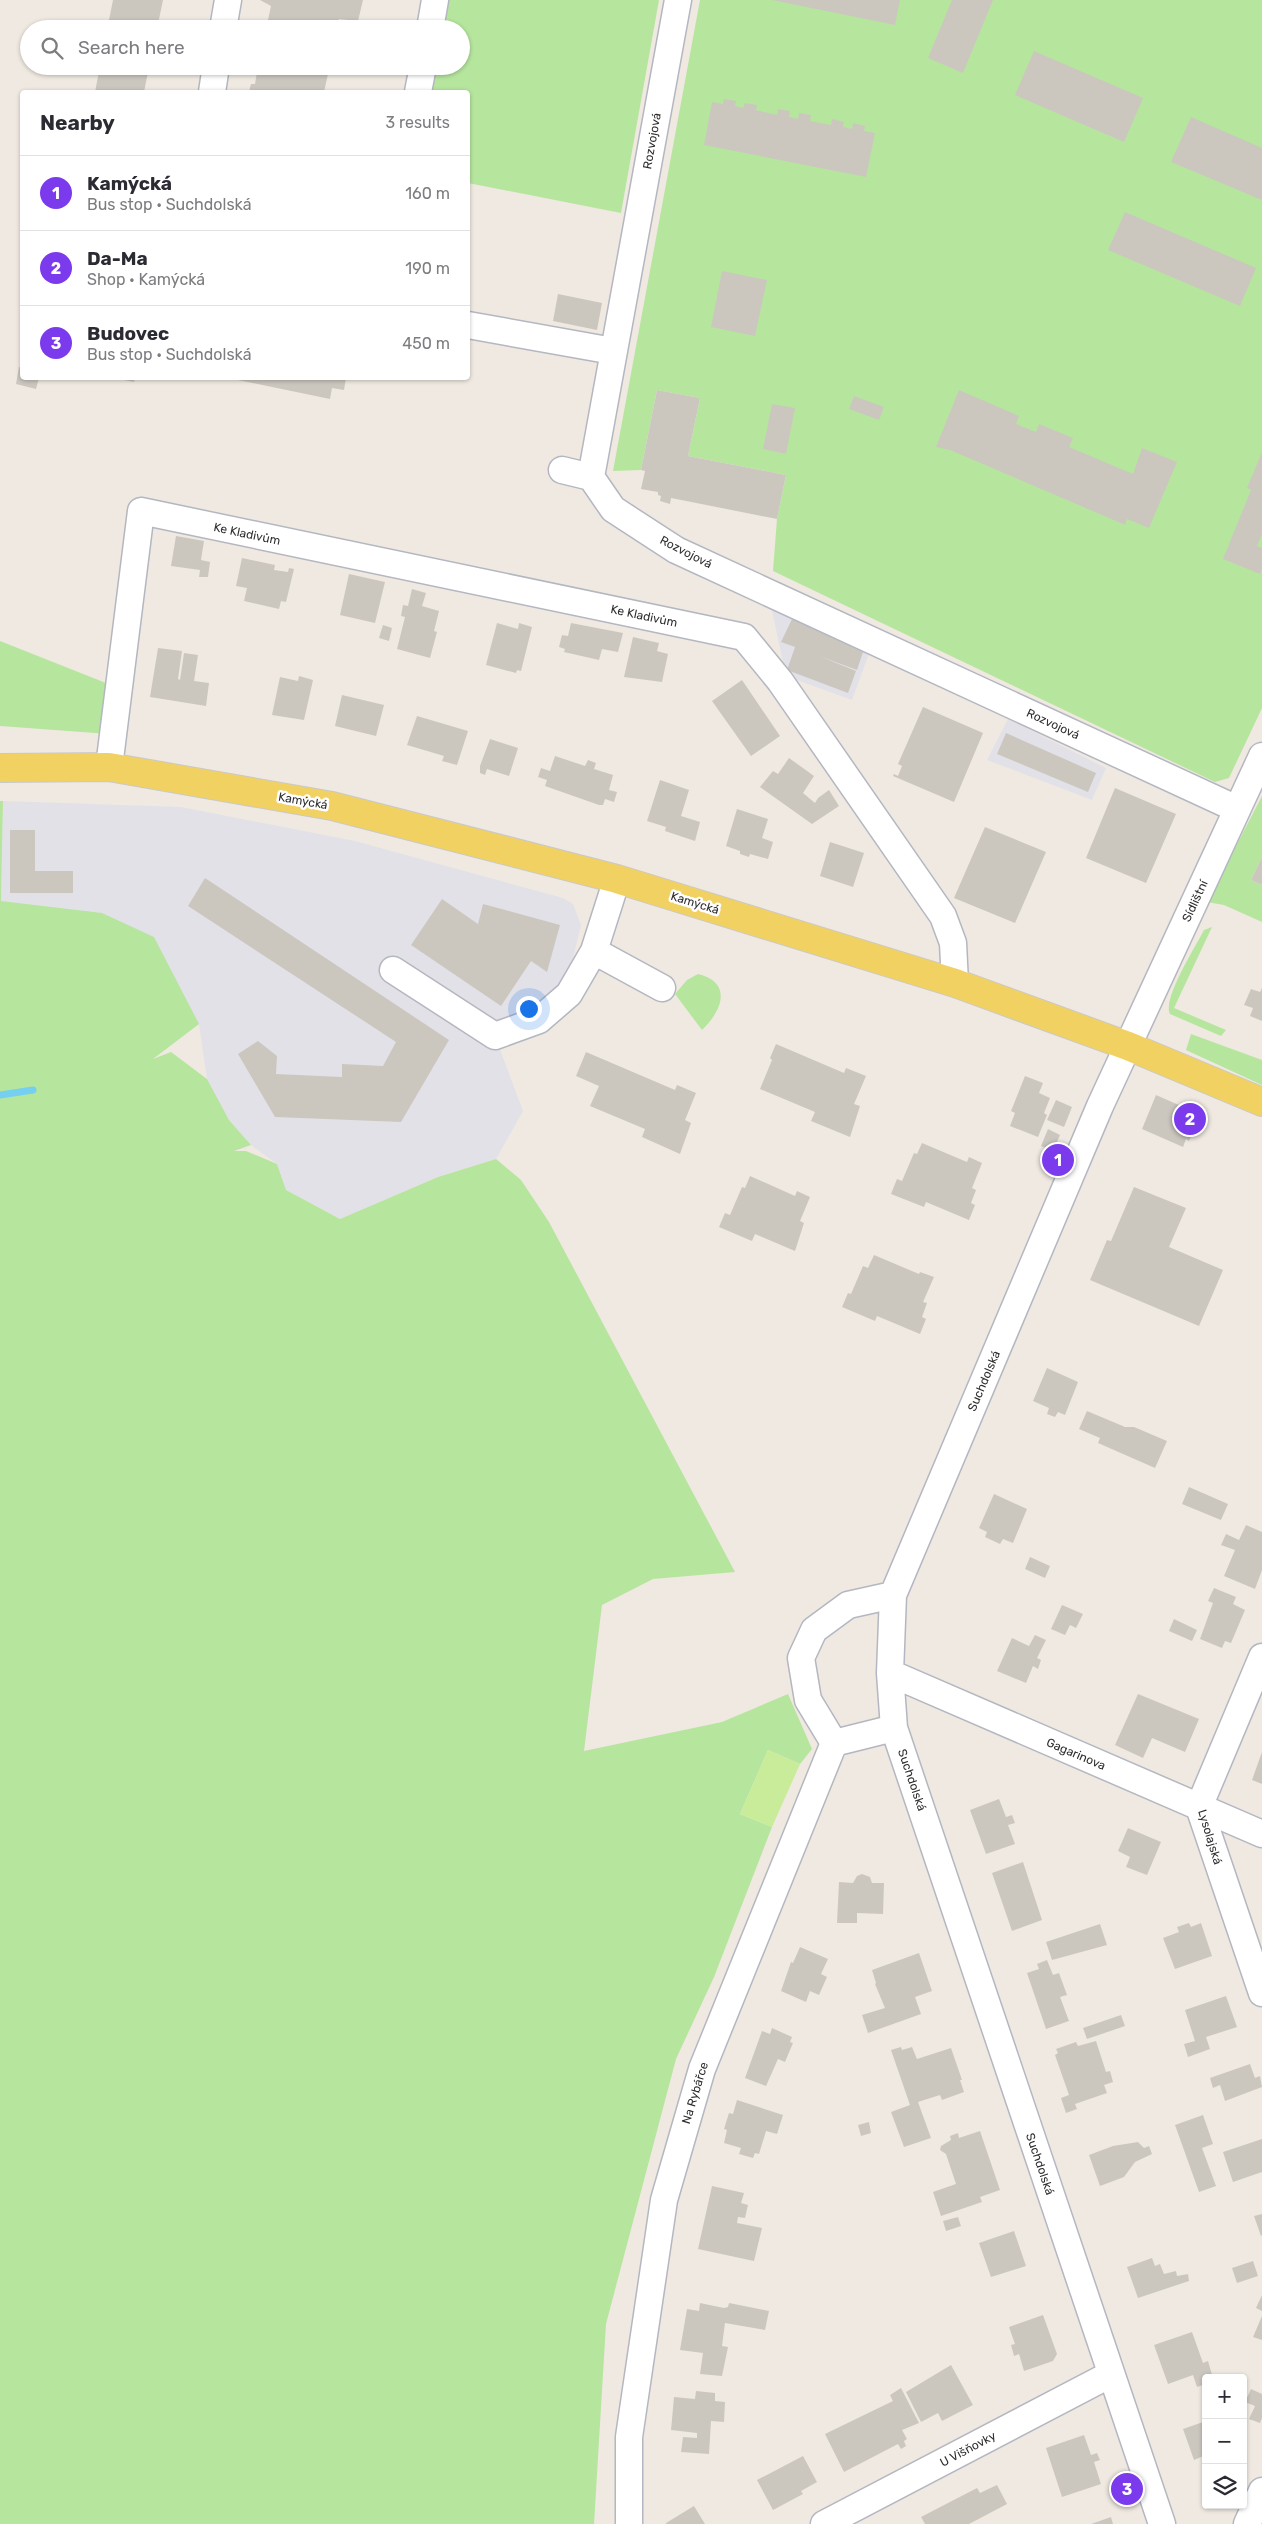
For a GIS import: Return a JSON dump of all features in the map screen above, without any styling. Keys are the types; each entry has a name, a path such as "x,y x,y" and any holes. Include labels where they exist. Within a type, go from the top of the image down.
{"main road":[{"name":"Kamýcká","path":"0,768 109,767 332,806 617,879 955,983 1128,1046 1262,1102"}],"street":[{"path":"225,20 228,0"},
{"path":"432,20 435,0"},
{"name":"Rozvojová","path":"678,0 591,477 614,509 676,550 1237,809"},
{"path":"212,90 215,75"},
{"path":"418,90 421,75"},
{"path":"470,325 613,351"},
{"path":"562,470 591,477"},
{"name":"Ke Kladivům","path":"109,767 140,512 744,636 780,681 943,916 953,943 955,983"},
{"name":"Sídlištní","path":"1128,1046 1262,756"},
{"path":"393,970 495,1036 539,1020 569,994 594,951 617,879"},
{"path":"594,951 662,988"},
{"name":"Suchdolská","path":"1128,1046 1100,1106 893,1596 890,1673 894,1728 1162,2524"},
{"path":"893,1596 848,1606 814,1630 801,1658 808,1700 834,1743 894,1728"},
{"name":"Lysolajská","path":"1262,1657 1199,1807 1262,1992"},
{"name":"Gagarinova","path":"890,1673 1262,1834"},
{"name":"Na Rybářce","path":"628,2524 629,2437 664,2200 702,2069 834,1743"},
{"name":"U Višňovky","path":"824,2524 1111,2374"},
{"path":"1247,2524 1262,2491"}],"shaded area":[{"path":"771,606 871,648 852,700 786,676"},
{"path":"1008,719 1106,768 1092,800 987,760"},
{"path":"3,801 181,807 355,841 563,898 573,904 581,925 566,987 499,1047 523,1111 496,1159 438,1177 340,1219 286,1190 277,1164 251,1145 229,1120 216,1098 207,1079 199,1024 1,901"}],"green space":[{"path":"445,0 659,0 621,213 470,183 470,90 424,90 428,75 470,75 470,20 440,20"},
{"path":"700,0 1262,0 1262,708 1229,778 1215,782 773,571 777,519 786,475 688,456 700,398 657,390 641,470 613,471"},
{"path":"0,641 116,687 109,734 0,726"},
{"path":"1262,796 1262,857 1251,880 1262,885 1262,922 1224,905 1207,902"},
{"path":"0,801 3,801 1,901 102,913 154,937 199,1024 153,1059 171,1052 207,1079 229,1120 251,1145 234,1151 246,1151 277,1164 286,1190 340,1219 438,1177 496,1159 521,1180 549,1222 735,1572 653,1579 602,1605 584,1751 722,1722 788,1694 812,1749 800,1764 768,1750 740,1814 772,1827 714,1977 676,2059 606,2324 594,2524 0,2524"},
{"path":"1212,927 1174,1008 1226,1030 1221,1036 1170,1014 1169,1007 1175,985 1204,930"},
{"path":"698,974 709,978 716,984 720,991 721,999 719,1007 702,1030 675,994 687,980"},
{"path":"1191,1034 1262,1060 1262,1085 1186,1050"},
{"path":"768,1750 800,1764 772,1827 740,1814"}],"building":[{"path":"113,0 163,0 159,20 109,20"},
{"path":"260,0 363,0 358,20 268,20 271,6"},
{"path":"772,0 900,0 895,25"},
{"path":"952,0 993,0 963,73 928,58"},
{"path":"1034,51 1143,98 1124,142 1015,95"},
{"path":"98,75 147,75 144,90 95,90"},
{"path":"256,75 328,75 324,90 250,90 251,84 255,84"},
{"path":"724,99 736,101 735,106 743,108 745,103 757,105 756,110 777,115 778,109 790,111 789,117 798,119 799,113 811,115 810,121 831,125 832,119 844,122 843,127 852,129 853,123 865,126 864,131 875,133 866,177 704,145 712,102 723,104"},
{"path":"1191,117 1262,148 1262,200 1171,162"},
{"path":"1125,212 1256,268 1240,306 1108,250"},
{"path":"722,271 767,280 755,336 711,327"},
{"path":"558,294 602,303 597,330 553,321"},
{"path":"19,367 20,380 38,380 36,389 16,384"},
{"path":"238,380 346,380 344,390 332,388 330,399"},
{"path":"657,390 700,398 688,456 786,475 777,519 671,498 670,504 660,501 661,496 658,495 658,492 641,489 645,471 641,470"},
{"path":"959,390 1019,416 1016,424 1036,432 1039,424 1073,438 1069,447 1133,474 1142,448 1177,462 1149,528 1127,519 1125,525 950,450 936,447"},
{"path":"854,396 884,407 879,420 849,409"},
{"path":"772,404 795,408 786,454 763,449"},
{"path":"1262,452 1262,534 1257,546 1262,548 1262,568 1260,574 1223,559 1251,490 1247,488"},
{"path":"176,536 204,541 201,560 210,562 208,577 199,577 200,570 171,566"},
{"path":"242,558 275,565 274,570 288,572 289,568 294,569 286,602 281,601 279,609 244,601 247,588 236,586"},
{"path":"349,574 385,582 375,623 340,615"},
{"path":"412,589 426,593 422,606 439,611 434,631 437,632 430,658 397,649 405,617 401,616 403,605 408,606"},
{"path":"792,619 863,652 857,670 819,656 856,671 848,693 787,670 795,647 781,642"},
{"path":"497,623 518,629 519,623 532,627 521,671 517,670 516,673 486,665"},
{"path":"571,623 623,633 618,652 602,649 599,660 564,652 565,649 559,647 562,635 568,636"},
{"path":"383,625 392,628 389,641 379,638"},
{"path":"633,637 659,643 657,651 668,654 662,682 624,677"},
{"path":"158,648 182,651 178,679 180,680 184,653 198,655 194,681 209,683 206,706 150,697"},
{"path":"299,676 313,680 304,720 272,715 280,677 298,681"},
{"path":"742,680 780,736 751,756 712,701"},
{"path":"342,695 384,705 376,736 335,726"},
{"path":"923,707 983,733 954,802 893,776 894,774 898,776 902,766 898,764"},
{"path":"417,716 468,731 457,765 442,761 444,756 407,745"},
{"path":"1006,733 1096,773 1088,792 997,754"},
{"path":"490,739 518,748 509,776 487,769 485,775 480,773 480,766"},
{"path":"555,756 585,766 588,760 596,763 594,769 613,775 609,790 617,792 614,802 605,799 603,805 599,805 545,786 547,780 538,777 541,768 550,771"},
{"path":"789,758 814,776 803,793 815,803 818,798 829,790 839,806 812,824 760,787 773,771 778,774"},
{"path":"660,780 689,790 681,816 700,822 695,841 665,831 666,827 647,821"},
{"path":"1115,788 1176,814 1146,883 1086,858"},
{"path":"737,809 768,819 762,838 773,842 768,859 750,854 749,857 740,854 740,851 726,846"},
{"path":"985,827 1046,852 1015,923 954,898"},
{"path":"10,830 35,830 35,871 73,871 73,893 10,893"},
{"path":"830,842 864,853 853,887 820,876"},
{"path":"1262,857 1262,885 1251,880"},
{"path":"205,878 449,1040 401,1122 275,1117 238,1054 258,1041 277,1056 276,1074 342,1077 342,1064 383,1066 396,1042 188,906"},
{"path":"442,899 478,924 483,904 560,925 547,972 531,961 501,1006 411,945"},
{"path":"1262,988 1262,1021 1250,1016 1253,1008 1244,1005 1251,989 1260,992"},
{"path":"776,1044 844,1073 846,1068 866,1076 854,1104 860,1106 850,1137 811,1121 815,1112 760,1089 772,1060 770,1058"},
{"path":"586,1052 675,1090 677,1085 696,1093 685,1120 691,1123 680,1154 642,1137 645,1129 590,1106 599,1086 576,1076"},
{"path":"1025,1076 1043,1083 1039,1093 1050,1098 1044,1113 1047,1115 1038,1137 1010,1126 1015,1113 1011,1111"},
{"path":"1156,1095 1197,1113 1188,1133 1192,1134 1189,1141 1186,1139 1183,1147 1142,1129"},
{"path":"1056,1100 1072,1107 1064,1127 1047,1120"},
{"path":"1048,1129 1060,1135 1053,1151 1041,1146"},
{"path":"922,1143 967,1162 969,1157 982,1163 972,1188 976,1190 971,1203 975,1205 969,1220 926,1202 924,1207 891,1194 897,1179 902,1181 914,1153 917,1154"},
{"path":"750,1176 795,1196 797,1191 810,1197 800,1221 804,1223 795,1251 755,1234 752,1241 719,1227 725,1213 730,1215 742,1187 745,1188"},
{"path":"1134,1187 1186,1208 1169,1247 1223,1270 1199,1326 1090,1280 1107,1240 1111,1241"},
{"path":"874,1255 919,1274 920,1272 934,1277 923,1302 927,1303 922,1317 926,1319 920,1334 877,1316 875,1321 842,1307 848,1293 851,1294 863,1266 868,1268"},
{"path":"1047,1368 1078,1382 1065,1415 1058,1412 1055,1417 1047,1414 1049,1408 1033,1401"},
{"path":"1087,1411 1125,1427 1134,1427 1167,1441 1155,1468 1098,1443 1100,1438 1079,1429"},
{"path":"1189,1487 1228,1504 1221,1520 1182,1504"},
{"path":"994,1494 1027,1509 1013,1543 1003,1539 1000,1544 985,1537 987,1532 979,1528"},
{"path":"1246,1525 1262,1532 1262,1570 1255,1589 1224,1576 1235,1550 1221,1545 1226,1534 1239,1540"},
{"path":"1030,1557 1050,1566 1045,1578 1025,1569"},
{"path":"1214,1588 1236,1597 1233,1604 1245,1610 1231,1643 1225,1641 1222,1648 1200,1639 1213,1603 1208,1601"},
{"path":"1062,1605 1083,1614 1076,1628 1070,1625 1065,1635 1051,1629"},
{"path":"1174,1619 1197,1630 1192,1641 1169,1631"},
{"path":"1035,1635 1046,1640 1037,1658 1041,1660 1038,1669 1033,1666 1026,1683 997,1671 1012,1638 1029,1646"},
{"path":"1138,1694 1199,1719 1185,1752 1152,1738 1143,1758 1115,1745"},
{"path":"1262,1752 1262,1784 1252,1780"},
{"path":"999,1799 1006,1817 1012,1815 1015,1823 1008,1825 1015,1844 986,1854 970,1810"},
{"path":"1128,1828 1161,1842 1147,1875 1126,1867 1130,1857 1118,1851"},
{"path":"1023,1862 1042,1920 1012,1931 992,1873"},
{"path":"862,1874 870,1877 872,1883 884,1883 883,1914 857,1913 857,1923 837,1923 839,1882 853,1883 857,1876"},
{"path":"1189,1923 1191,1927 1201,1923 1212,1956 1175,1969 1163,1938 1179,1932 1177,1927"},
{"path":"1100,1924 1107,1945 1052,1960 1046,1942"},
{"path":"800,1947 828,1959 821,1974 827,1977 819,1995 810,1991 806,2002 781,1991 791,1962 793,1963"},
{"path":"919,1953 932,1991 915,1997 921,2014 868,2033 862,2015 885,2008 875,1984 872,1970"},
{"path":"1047,1960 1053,1975 1059,1973 1067,1995 1060,1997 1069,2021 1046,2029 1027,1973 1039,1969 1037,1964"},
{"path":"1226,1996 1237,2027 1206,2037 1210,2049 1188,2057 1184,2044 1195,2041 1185,2010"},
{"path":"1121,2015 1125,2026 1087,2039 1083,2028"},
{"path":"772,2028 792,2037 790,2042 793,2043 785,2062 778,2059 766,2086 745,2078 762,2031 770,2034"},
{"path":"1096,2041 1106,2072 1110,2071 1113,2082 1104,2085 1107,2093 1075,2104 1077,2109 1066,2113 1061,2098 1069,2095 1055,2055 1058,2053 1056,2049 1076,2042 1078,2046"},
{"path":"901,2047 902,2050 912,2047 917,2059 951,2048 964,2092 942,2100 940,2095 918,2102 931,2138 904,2147 891,2112 910,2105 891,2050"},
{"path":"1250,2064 1255,2078 1260,2076 1262,2087 1225,2101 1220,2085 1213,2088 1210,2078"},
{"path":"737,2100 783,2115 777,2134 766,2131 759,2154 755,2153 753,2158 739,2154 741,2148 724,2143 727,2130 724,2129 729,2113 733,2114"},
{"path":"1203,2115 1213,2144 1202,2148 1216,2186 1199,2192 1175,2125"},
{"path":"869,2122 871,2133 861,2136 858,2125"},
{"path":"980,2131 1000,2190 980,2197 982,2202 941,2216 933,2192 956,2184 946,2154 940,2150 941,2146 951,2140 950,2136 958,2133 959,2138"},
{"path":"1262,2139 1262,2172 1233,2182 1223,2152"},
{"path":"1138,2142 1144,2148 1149,2146 1152,2154 1135,2162 1124,2177 1100,2186 1089,2155 1113,2146"},
{"path":"712,2186 744,2193 741,2203 748,2205 745,2218 738,2217 737,2223 762,2228 754,2261 698,2249"},
{"path":"1262,2214 1262,2235 1261,2236 1254,2216"},
{"path":"958,2217 961,2226 946,2231 943,2221"},
{"path":"1014,2231 1026,2266 991,2277 979,2243"},
{"path":"1152,2258 1155,2266 1160,2264 1164,2274 1176,2271 1177,2276 1188,2274 1189,2281 1138,2298 1127,2267"},
{"path":"1253,2261 1258,2276 1237,2283 1232,2268"},
{"path":"1262,2295 1262,2311 1256,2308"},
{"path":"700,2303 724,2308 728,2307 729,2303 769,2311 765,2330 725,2323 722,2346 728,2347 722,2376 700,2374 703,2353 680,2350 687,2309 699,2311"},
{"path":"1043,2315 1057,2354 1053,2361 1024,2371 1019,2354 1014,2356 1011,2345 1015,2344 1009,2327"},
{"path":"1262,2316 1262,2340 1253,2337"},
{"path":"1192,2332 1203,2363 1208,2361 1212,2374 1202,2374 1202,2385 1197,2387 1193,2375 1168,2384 1154,2345"},
{"path":"951,2365 973,2405 942,2421 938,2413 921,2422 906,2392"},
{"path":"901,2388 919,2423 902,2430 907,2439 904,2441 906,2446 901,2449 898,2444 844,2472 825,2434 893,2401 890,2395"},
{"path":"1251,2389 1262,2394 1262,2418 1260,2423 1249,2419 1255,2406 1247,2403"},
{"path":"696,2391 715,2393 715,2401 725,2402 724,2422 711,2421 709,2454 681,2452 683,2437 697,2438 697,2433 671,2430 674,2397 695,2399"},
{"path":"1202,2422 1202,2457 1194,2460 1183,2429"},
{"path":"1084,2435 1091,2455 1097,2453 1100,2460 1094,2462 1101,2484 1062,2497 1046,2448"},
{"path":"803,2456 817,2482 801,2491 803,2494 773,2510 757,2480"},
{"path":"997,2485 1007,2504 969,2524 925,2524 921,2517 977,2488 980,2493"},
{"path":"694,2506 705,2524 666,2524 666,2523"},
{"path":"1111,2517 1113,2524 1091,2524"}],"waterway":[{"path":"0,1095 33,1090"}],"place":[{"name":"Da-Ma","path":"1190,1119"},
{"name":"Kamýcká","path":"1058,1160"},
{"name":"Budovec","path":"1127,2489"}]}
